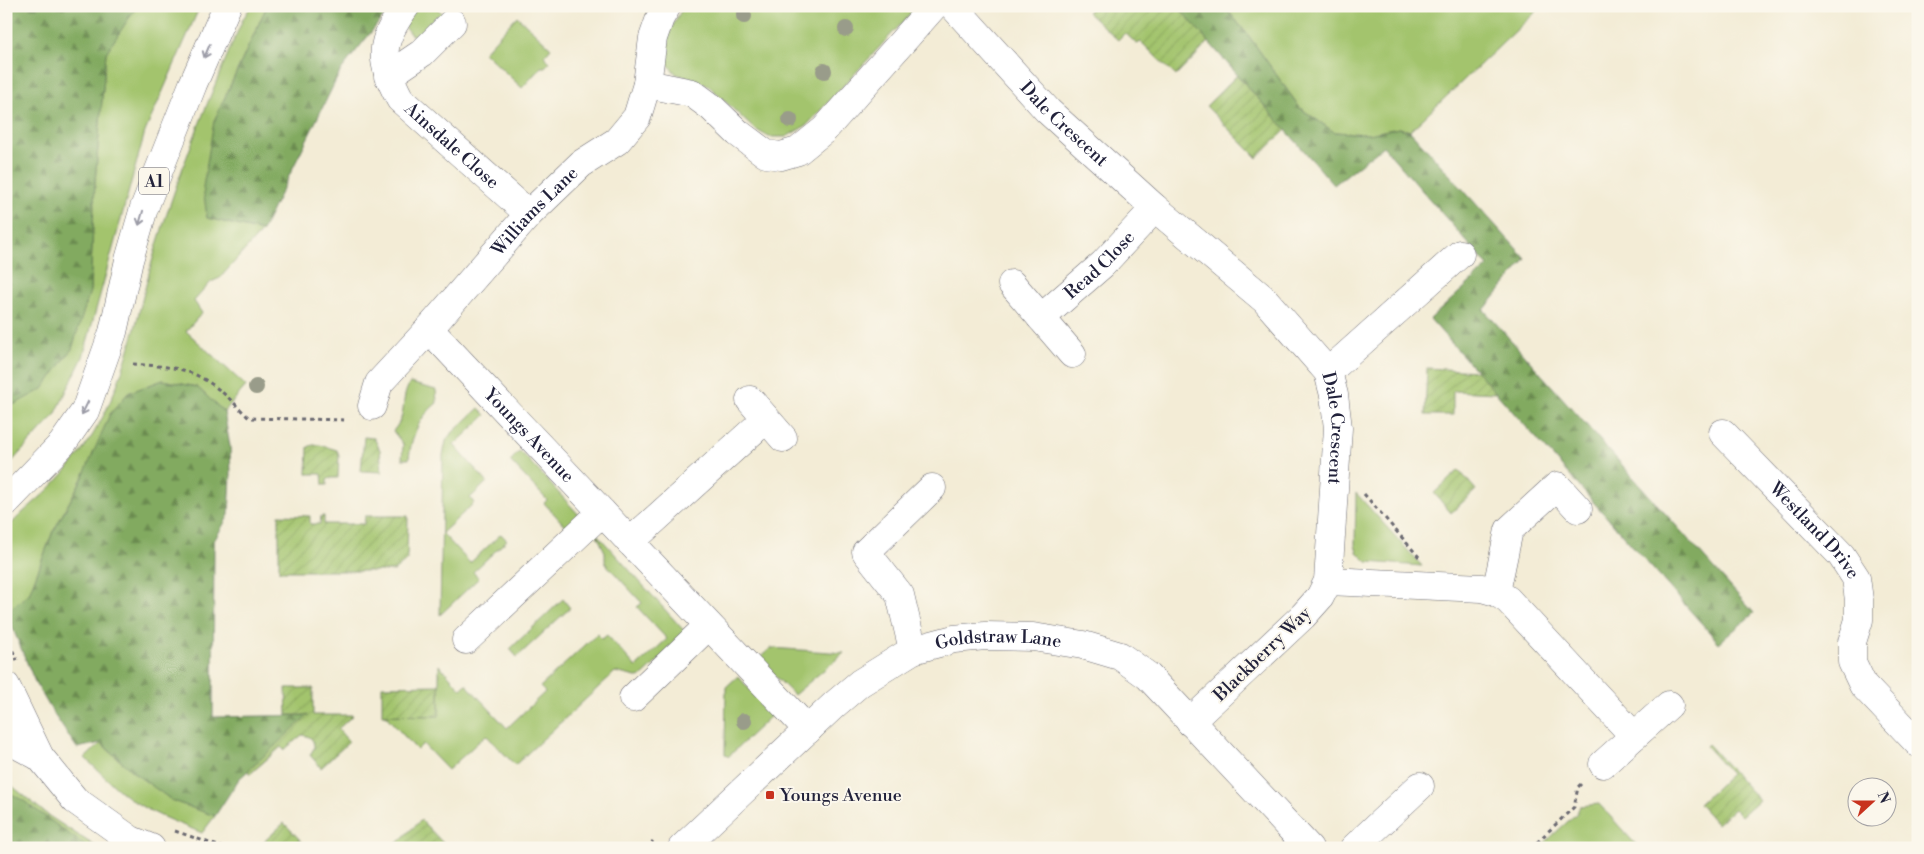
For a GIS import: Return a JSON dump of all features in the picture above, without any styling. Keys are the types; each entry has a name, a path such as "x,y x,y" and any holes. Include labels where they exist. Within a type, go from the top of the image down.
{"main road":[{"name":"A1","path":"6,502 62,444 84,411 113,332 129,260 144,208 193,84 227,6"},
{"path":"406,6 392,25 384,52 387,73 422,53 452,23"},
{"name":"Williams Lane","path":"372,406 379,383 429,329 528,214 581,164 617,140 637,117 647,84 653,38 660,18 667,6"},
{"path":"647,84 692,93 711,107 738,133 766,154 781,156 798,151 824,130 934,6"},
{"name":"Dale Crescent","path":"953,6 1048,111 1155,208 1265,300 1328,372 1334,395 1338,428 1328,581"},
{"name":"Ainsdale Close","path":"387,73 400,99 528,214"},
{"name":"Read Close","path":"1041,318 1103,264 1155,208"},
{"path":"1328,372 1460,254"},
{"path":"1012,284 1072,354"},
{"name":"Youngs Avenue","path":"429,329 481,381 708,626 808,730"},
{"path":"630,542 766,419"},
{"name":"Westland Drive","path":"1723,433 1841,555 1856,578 1859,620 1852,642 1852,662 1863,685 1918,743"},
{"path":"1496,592 1509,530 1557,486 1578,510"},
{"path":"912,650 900,595 866,552 932,488"},
{"path":"466,640 602,512"},
{"path":"1328,581 1482,588 1496,592 1508,600 1634,736"},
{"name":"Blackberry Way","path":"1190,722 1303,616 1320,597 1328,581"},
{"path":"633,698 708,626"},
{"name":"Goldstraw Lane","path":"682,848 860,683 912,650 954,639 985,636 1033,636 1083,645 1120,656 1148,676 1309,848"},
{"path":"6,686 40,757 75,800 131,840 159,838"},
{"path":"1603,764 1669,705"},
{"path":"6,739 40,757"},
{"path":"1354,848 1420,786"}],"path":[{"path":"126,364 170,368 196,375 220,390 249,418 346,420 372,406"},
{"path":"1337,463 1445,587"},
{"path":"1531,848 1574,807 1578,787 1603,764"},
{"path":"159,838 224,848"},
{"path":"646,848 653,841"}],"green space":[{"path":"6,6 137,6 106,53 95,182 90,291 72,349 43,389 15,404 6,404"},
{"path":"137,6 200,6 145,132 83,357 55,415 6,468 6,404 15,404 90,291 95,182 106,52"},
{"path":"251,6 267,6 214,121 207,218 262,231 220,278 211,282 194,301 202,313 186,331 246,386 224,412 197,387 163,380 128,393 52,534 29,594 6,612 6,552 11,543 6,538 6,531 15,520 49,489 83,450 110,403 126,360 156,248 175,189 219,75 243,19"},
{"path":"267,6 392,6 341,70 262,231 207,218 203,187 214,121"},
{"path":"414,6 435,6 446,17 419,38 410,34 405,27"},
{"path":"684,6 915,6 915,9 807,125 786,137 769,137 753,128 710,87 696,80 676,74 666,62 670,32"},
{"path":"1093,6 1177,6 1209,42 1176,76 1141,42 1137,44 1125,33 1118,40 1087,12"},
{"path":"1177,6 1224,6 1248,35 1300,108 1334,132 1368,134 1399,128 1410,131 1526,259 1484,310 1754,613 1719,643 1430,319 1488,266 1383,146 1334,185"},
{"path":"1224,6 1542,6 1410,131 1399,128 1368,134 1334,132 1300,108 1248,35"},
{"path":"517,16 551,48 544,56 550,62 545,67 541,67 522,88 484,52"},
{"path":"1237,75 1286,130 1257,158 1206,106"},
{"path":"1427,368 1477,371 1496,393 1453,391 1453,415 1425,415"},
{"path":"163,380 197,387 224,412 230,446 229,515 214,541 213,717 309,715 239,779 215,816 173,801 134,773 101,743 77,748 35,682 6,612 29,594 52,534 82,479 110,414 128,393"},
{"path":"410,383 436,390 437,403 425,415 417,428 409,459 402,459 403,444 393,431 401,418 405,395"},
{"path":"479,408 486,415 454,445 487,482 470,498 474,503 442,533 470,563 501,534 507,540 473,572 479,578 440,615 443,455 449,436"},
{"path":"364,437 374,438 380,450 382,472 361,471"},
{"path":"313,445 337,450 339,455 338,478 330,478 327,480 327,485 323,485 322,474 307,474 308,447"},
{"path":"520,451 581,517 568,529 544,503 547,500 510,461"},
{"path":"1459,470 1476,490 1451,513 1434,493"},
{"path":"1356,493 1422,566 1367,562 1357,552 1355,545"},
{"path":"279,515 310,516 310,524 320,524 321,516 324,516 324,524 364,524 365,516 408,516 407,560 394,571 279,571"},
{"path":"596,533 687,634 640,678 615,672 515,765 486,735 448,770 423,744 417,750 385,715 439,716 439,665 461,689 466,684 507,728 545,692 540,687 597,634 602,639 607,635 636,667 667,639 637,607 642,603 605,563 605,552"},
{"path":"563,599 570,608 517,657 510,649"},
{"path":"771,648 844,653 794,695 758,659"},
{"path":"738,676 772,715 728,757 725,754 726,687"},
{"path":"439,685 439,716 382,715 382,686"},
{"path":"286,688 313,688 313,715 353,715 338,729 349,742 321,768 310,755 314,748 313,741 310,737 302,735 284,750 281,747 250,774 248,771 308,715 287,715"},
{"path":"101,743 118,759 173,801 215,816 202,833 143,807 125,795 85,758"},
{"path":"1708,744 1759,800 1741,816 1734,809 1717,824 1699,804 1731,774 1706,746"},
{"path":"6,781 49,816 98,848 6,848"},
{"path":"6,791 24,801 88,848 6,848"},
{"path":"1599,804 1639,848 1539,848 1577,813 1580,806"},
{"path":"421,820 444,844 436,845 434,848 399,848 396,844"},
{"path":"284,823 303,843 297,848 257,848"}],"place":[{"name":"Youngs Avenue","path":"770,795"}]}
